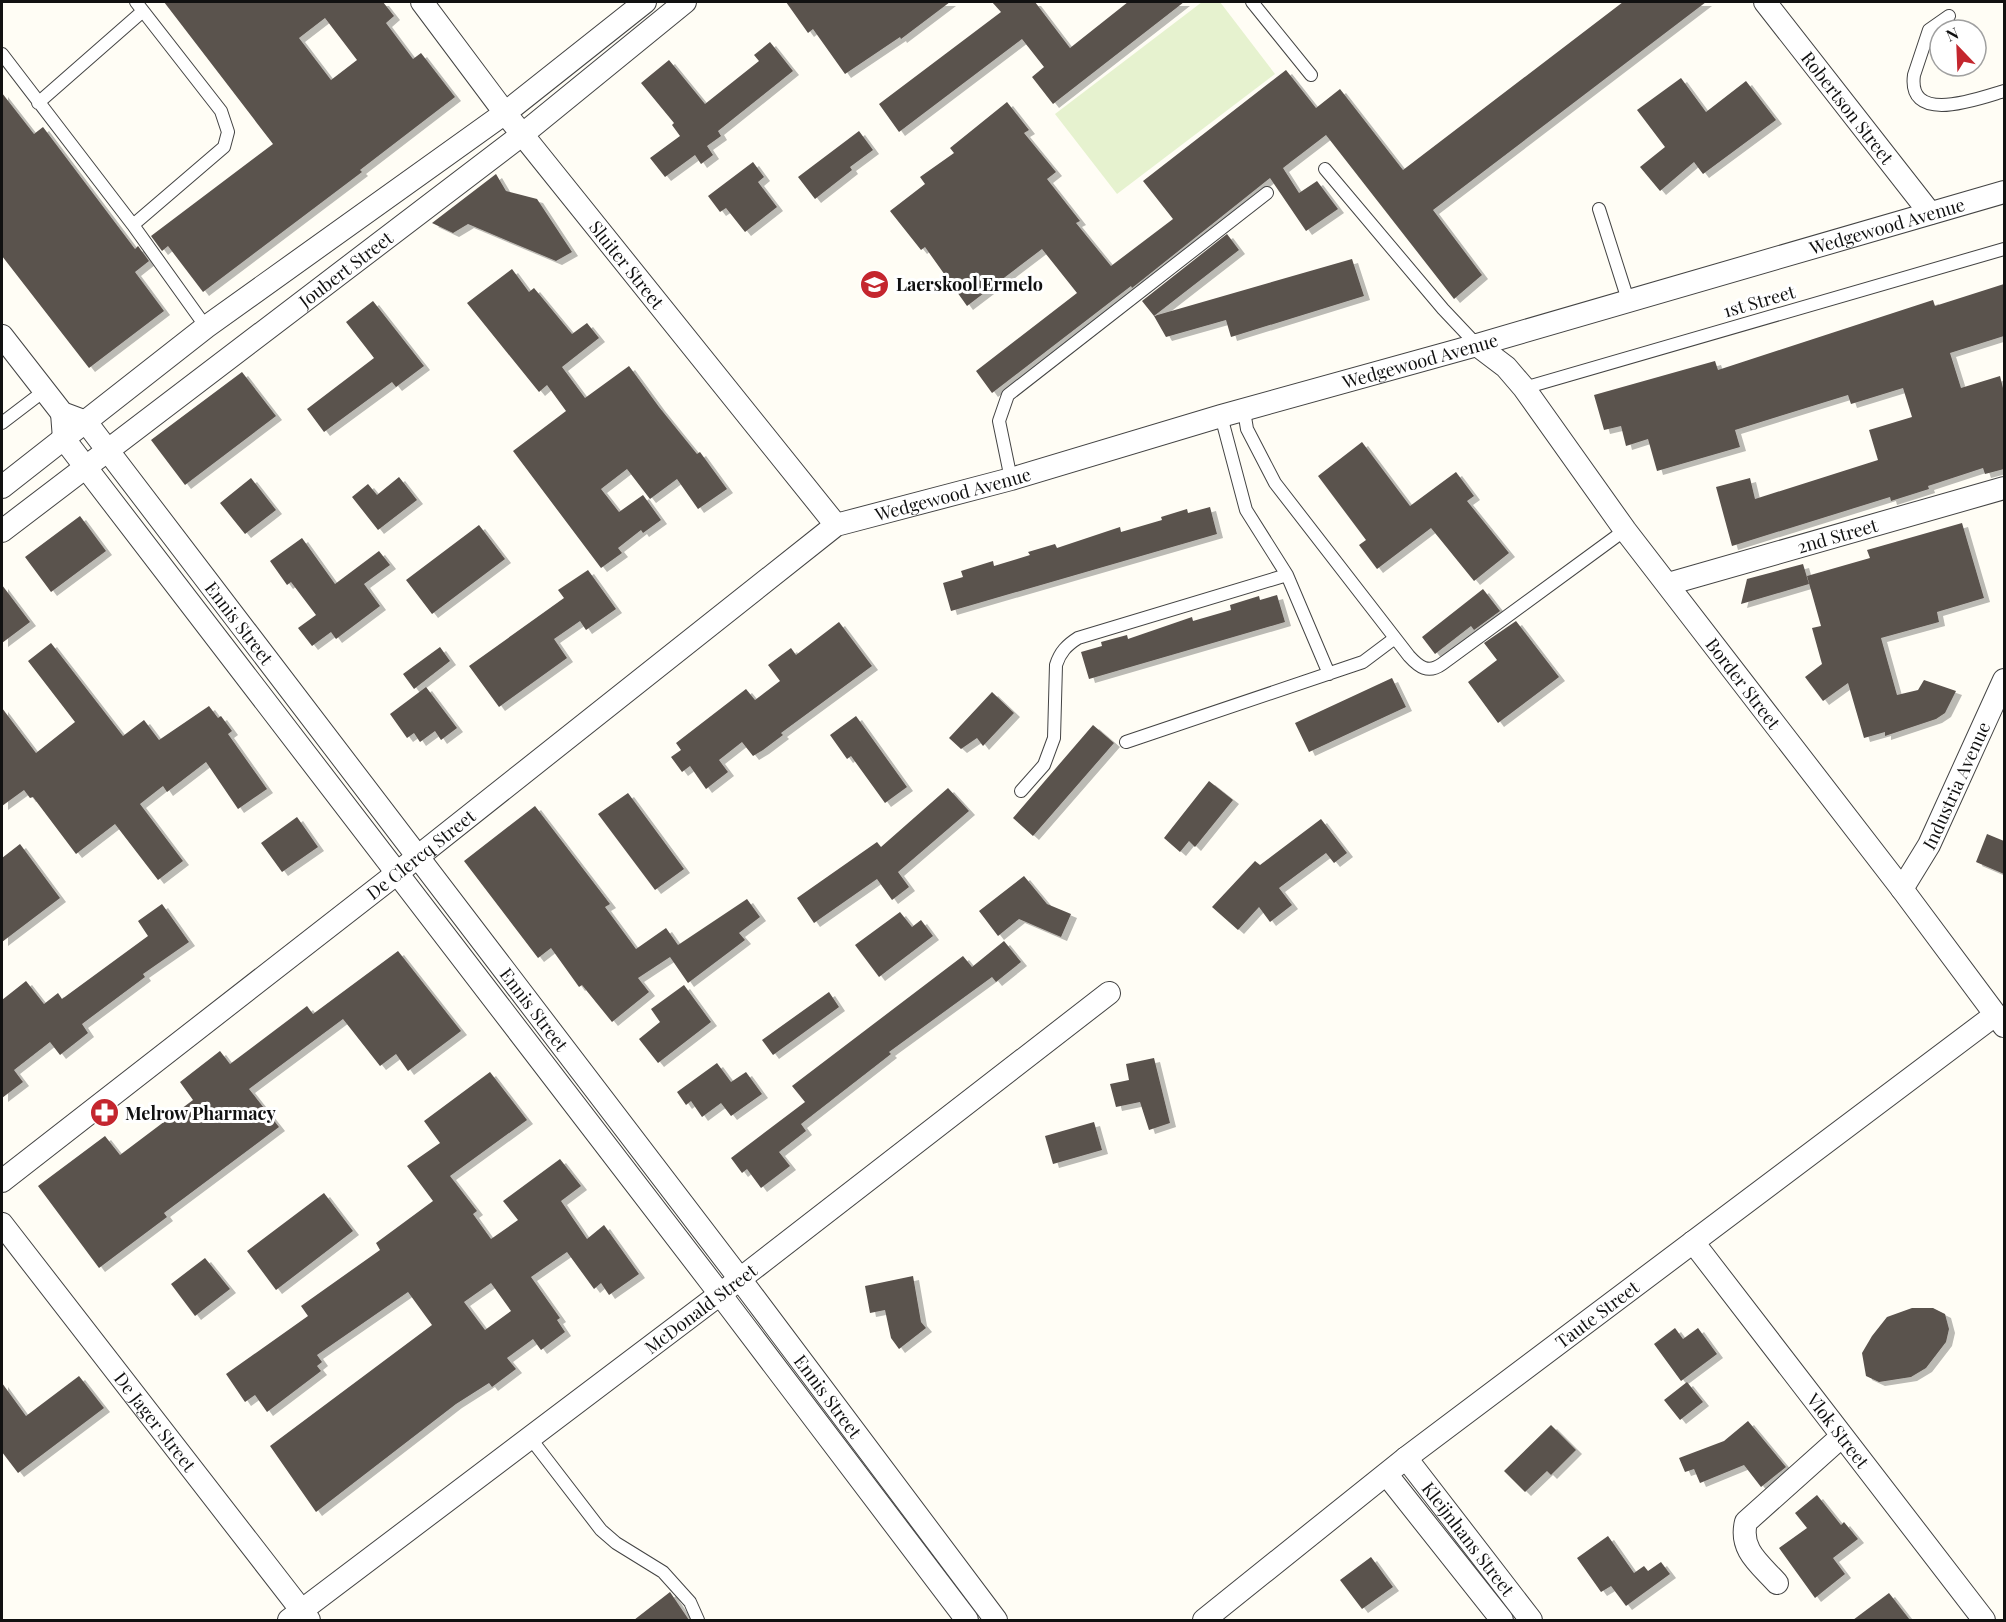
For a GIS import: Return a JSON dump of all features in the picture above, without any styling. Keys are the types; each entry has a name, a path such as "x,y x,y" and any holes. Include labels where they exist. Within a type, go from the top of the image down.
{"street":[{"name":"Sluiter Street","path":"422,2 505,113 836,525"},
{"name":"Joubert Street","path":"2,488 206,327 505,113 645,2"},
{"name":"Joubert Street","path":"2,531 523,134 685,2"},
{"name":"Robertson Street","path":"1765,2 1930,213"},
{"name":"Wedgewood Avenue","path":"836,525 1011,479 1221,416 1477,345 2004,192"},
{"path":"2,336 62,413 86,422"},
{"name":"Border Street","path":"1477,345 1506,367 1524,388 1624,530 1668,584 2000,1020"},
{"path":"62,413 64,439"},
{"name":"Ennis Street","path":"86,422 106,452 740,1279 996,1620"},
{"name":"Ennis Street","path":"64,439 967,1620"},
{"name":"2nd Street","path":"1668,584 2004,488"},
{"name":"De Clercq Street","path":"2,1181 396,874 836,525"},
{"name":"Industria Avenue","path":"1902,889 1929,844 2004,685"},
{"name":"McDonald Street","path":"300,1617 1109,993"},
{"name":"Taute Street","path":"1204,1620 1406,1458 1693,1242 2000,1020"},
{"name":"De Jager Street","path":"2,1224 300,1617"},
{"name":"Vlok Street","path":"1693,1242 1984,1620"},
{"path":"1777,1583 1747,1549 1743,1538 1746,1522 1841,1437"},
{"name":"Kleijnhans Street","path":"1406,1458 1531,1620"},
{"name":"Kleijnhans Street","path":"1387,1475 1502,1620"}],"lane":[{"path":"1252,2 1311,75"},
{"path":"38,103 140,6 221,111 228,132 224,147 133,225"},
{"path":"1949,16 1929,30 1914,75 1913,83 1917,94 1931,105 1942,106 2004,91"},
{"path":"2,54 133,225 206,327"},
{"path":"1325,169 1443,309 1477,345"},
{"path":"1011,479 999,421 1008,395 1267,193"},
{"path":"1599,209 1628,300"},
{"name":"1st Street","path":"1524,388 2004,249"},
{"path":"2,423 44,391"},
{"path":"1244,411 1247,429 1275,483 1395,638 1416,664 1426,670 1434,670 1624,530"},
{"path":"1221,416 1246,510 1287,575 1329,674"},
{"path":"1021,791 1044,765 1054,738 1056,665 1059,656 1071,643 1078,638 1287,575"},
{"path":"1126,742 1363,662 1395,638"},
{"path":"531,1439 601,1530 616,1543 663,1572 690,1602 699,1620"}],"green space":[{"path":"1202,2 1220,2 1275,74 1117,194 1055,114"}],"building":[{"path":"164,2 383,2 394,16 386,23 413,59 421,53 455,97 360,170 362,172 203,292 168,246 162,251 151,236 273,144","holes":["325,18 357,60 331,80 299,38"]},
{"path":"786,2 950,2 901,39 900,37 845,74 813,29 808,33"},
{"path":"992,2 1035,2 1070,48 1128,2 1184,2 1053,104 1032,77 1044,67 1022,39 899,132 879,104 1001,12"},
{"path":"1623,2 1706,2 1433,210 1482,275 1454,299 1326,135 1283,168 1299,193 1317,181 1338,209 1306,231 1270,178 1132,288 1131,286 992,393 976,371 1077,293 1042,249 967,306 925,247 921,250 890,211 925,184 920,177 954,153 950,148 1007,102 1029,130 1024,133 1056,172 1047,179 1080,221 1076,223 1111,266 1173,219 1143,181 1286,70 1316,108 1340,89 1403,170"},
{"path":"770,42 793,71 718,131 721,136 707,146 713,155 701,164 695,155 665,177 650,158 680,136 672,125 674,123 641,83 669,60 705,104 759,61 754,55"},
{"path":"1681,78 1706,112 1746,81 1776,120 1703,174 1694,162 1660,191 1640,167 1665,147 1637,110"},
{"path":"2,93 34,134 43,127 135,249 138,246 149,261 135,272 164,311 89,368 2,256"},
{"path":"859,131 873,150 850,167 852,170 815,199 798,177"},
{"path":"753,162 764,177 758,182 777,207 745,232 726,208 720,212 708,196"},
{"path":"496,174 506,191 537,199 572,252 556,261 468,224 453,233 432,223"},
{"path":"1227,234 1239,250 1154,316 1142,301"},
{"path":"1352,259 1364,296 1231,337 1226,320 1166,337 1154,316"},
{"path":"512,269 529,292 534,288 572,334 587,323 599,338 562,367 585,398 629,366 659,407 697,454 700,452 727,489 698,509 677,479 650,499 627,469 601,489 619,512 643,495 661,520 643,533 641,530 618,548 622,553 601,568 513,451 566,411 547,385 539,392 467,303"},
{"path":"2004,284 2004,336 1950,353 1961,388 2000,376 2004,392 2004,469 1985,474 1983,468 1891,501 1890,497 1732,546 1716,487 1750,478 1755,499 1878,460 1869,430 1912,417 1903,388 1851,404 1848,395 1735,430 1740,447 1657,471 1648,439 1626,446 1621,426 1604,430 1594,395 1715,361 1718,370 1933,300 1935,306"},
{"path":"373,301 424,366 396,387 392,382 324,432 307,409 374,358 346,322"},
{"path":"242,372 276,416 185,485 151,440"},
{"path":"1362,442 1410,506 1456,472 1474,496 1467,501 1509,553 1474,581 1431,528 1377,569 1359,545 1366,540 1318,476"},
{"path":"399,477 417,500 378,530 352,497 368,484 377,495"},
{"path":"251,478 276,510 245,534 220,503"},
{"path":"1210,507 1217,534 951,611 943,583 963,577 961,571 993,561 994,566 1030,555 1028,552 1055,544 1057,548 1120,527 1121,532 1162,520 1161,517 1187,509 1188,513"},
{"path":"80,516 106,551 51,592 25,557"},
{"path":"1962,523 1984,598 1937,612 1939,622 1881,638 1897,695 1918,690 1924,680 1956,691 1945,713 1936,719 1885,736 1885,732 1864,738 1848,683 1823,701 1805,677 1822,664 1812,628 1821,626 1807,576 1870,558 1867,550"},
{"path":"479,525 505,559 432,614 406,580"},
{"path":"302,538 335,584 379,551 390,565 364,584 380,606 336,639 331,632 312,646 298,628 316,615 291,582 287,585 270,561"},
{"path":"1803,564 1809,584 1741,604 1747,579"},
{"path":"588,570 616,609 586,630 580,621 554,639 567,658 499,707 469,666 564,598 558,590"},
{"path":"2,585 30,622 2,643"},
{"path":"1483,589 1500,611 1474,630 1471,626 1435,654 1422,637"},
{"path":"1277,595 1285,622 1089,679 1081,652 1102,646 1101,642 1127,635 1128,639 1192,617 1193,621 1231,610 1230,605 1259,596 1260,600"},
{"path":"1516,621 1559,677 1498,723 1468,682 1497,660 1484,643"},
{"path":"839,622 872,666 753,756 742,742 719,760 728,772 706,789 690,766 682,772 671,757 681,750 676,743 746,689 755,700 780,681 768,665 791,648 796,655"},
{"path":"51,643 123,736 144,720 159,740 209,706 218,718 221,716 232,731 228,734 267,789 238,809 206,762 167,792 163,786 140,804 183,861 158,880 115,824 76,854 33,797 30,798 24,790 2,806 2,708 36,753 75,722 28,661"},
{"path":"440,647 450,661 414,689 403,674"},
{"path":"1392,678 1406,707 1309,752 1295,723"},
{"path":"426,687 457,728 441,740 435,731 420,742 414,733 407,738 390,714"},
{"path":"992,692 1014,713 983,746 977,738 961,749 949,738"},
{"path":"856,716 907,787 885,803 851,756 847,759 830,735"},
{"path":"1093,725 1114,743 1033,836 1013,818"},
{"path":"1209,781 1233,800 1195,847 1189,841 1180,852 1164,838"},
{"path":"948,788 969,811 898,872 909,887 892,900 877,879 814,923 797,898 877,842 881,847"},
{"path":"628,793 684,869 655,890 598,814"},
{"path":"535,806 610,904 605,907 636,949 666,928 678,945 747,899 760,917 739,933 745,940 688,983 670,957 638,978 649,992 612,1022 582,985 579,987 551,948 538,958 464,861"},
{"path":"297,817 318,847 282,872 261,843"},
{"path":"1321,819 1347,853 1334,863 1326,853 1279,888 1292,905 1270,922 1259,907 1238,930 1212,907 1255,861 1260,865"},
{"path":"1987,834 2004,841 2004,874 1976,862"},
{"path":"20,844 60,898 2,942 2,858"},
{"path":"1024,876 1047,904 1071,914 1061,937 1019,919 998,936 979,911"},
{"path":"162,904 189,942 143,974 145,977 82,1024 88,1033 60,1055 50,1042 14,1070 23,1082 2,1098 2,1000 26,981 44,1004 58,993 62,999 148,936 138,921"},
{"path":"900,912 912,927 921,920 933,936 879,977 855,945"},
{"path":"1004,941 1021,962 996,982 992,977 889,1052 891,1054 801,1124 806,1131 779,1152 790,1166 761,1188 747,1169 742,1173 731,1158 805,1102 792,1086 963,956 972,967"},
{"path":"398,951 461,1031 408,1071 396,1054 380,1066 343,1019 249,1089 279,1127 164,1213 167,1217 99,1268 38,1186 105,1136 120,1155 193,1100 180,1082 220,1051 230,1064 307,1006 313,1014"},
{"path":"684,985 711,1022 658,1063 639,1039 660,1022 651,1009"},
{"path":"829,992 839,1007 773,1055 762,1040"},
{"path":"1154,1058 1170,1123 1149,1130 1140,1102 1116,1107 1110,1084 1129,1080 1126,1064"},
{"path":"717,1063 731,1082 746,1072 762,1094 731,1116 721,1103 702,1117 691,1101 686,1105 677,1092"},
{"path":"490,1072 527,1120 450,1176 477,1211 473,1214 491,1239 518,1220 503,1201 560,1159 581,1186 561,1201 587,1239 604,1225 639,1274 609,1295 601,1283 594,1289 567,1252 531,1277 560,1318 557,1320 565,1332 541,1350 533,1339 507,1358 516,1369 492,1387 489,1383 456,1404 316,1512 270,1446 432,1325 408,1292 317,1355 322,1362 317,1366 321,1371 267,1412 255,1395 245,1402 226,1374 308,1316 301,1306 380,1250 376,1243 433,1201 407,1166 440,1143 424,1121","holes":["491,1283 511,1311 485,1330 464,1302"]},
{"path":"1094,1122 1102,1150 1053,1164 1045,1136"},
{"path":"324,1193 353,1231 276,1290 247,1251"},
{"path":"205,1258 230,1289 195,1316 171,1284"},
{"path":"913,1276 921,1322 926,1328 899,1349 891,1338 885,1310 870,1313 865,1286"},
{"path":"1912,1308 1933,1308 1945,1314 1949,1329 1946,1342 1926,1368 1911,1377 1879,1382 1866,1376 1862,1353 1872,1336 1887,1317"},
{"path":"1675,1328 1683,1339 1698,1328 1717,1354 1681,1381 1654,1344"},
{"path":"79,1376 104,1408 18,1473 2,1452 2,1383 26,1416"},
{"path":"1687,1382 1703,1402 1680,1420 1664,1400"},
{"path":"1748,1421 1786,1467 1761,1487 1744,1465 1700,1483 1694,1469 1685,1472 1679,1458 1724,1441"},
{"path":"1551,1425 1576,1450 1551,1475 1547,1471 1525,1492 1504,1471"},
{"path":"1817,1495 1841,1525 1844,1522 1858,1539 1833,1558 1845,1574 1815,1598 1779,1548 1807,1528 1795,1513"},
{"path":"1608,1536 1634,1573 1644,1566 1648,1571 1661,1562 1670,1574 1626,1606 1611,1586 1601,1592 1577,1558"},
{"path":"1371,1557 1393,1587 1362,1609 1340,1580"},
{"path":"670,1592 689,1620 634,1620"},
{"path":"1889,1593 1910,1620 1853,1620"}],"place":[{"name":"Laerskool Ermelo","path":"875,284"},
{"name":"Melrow Pharmacy","path":"104,1113"}]}
